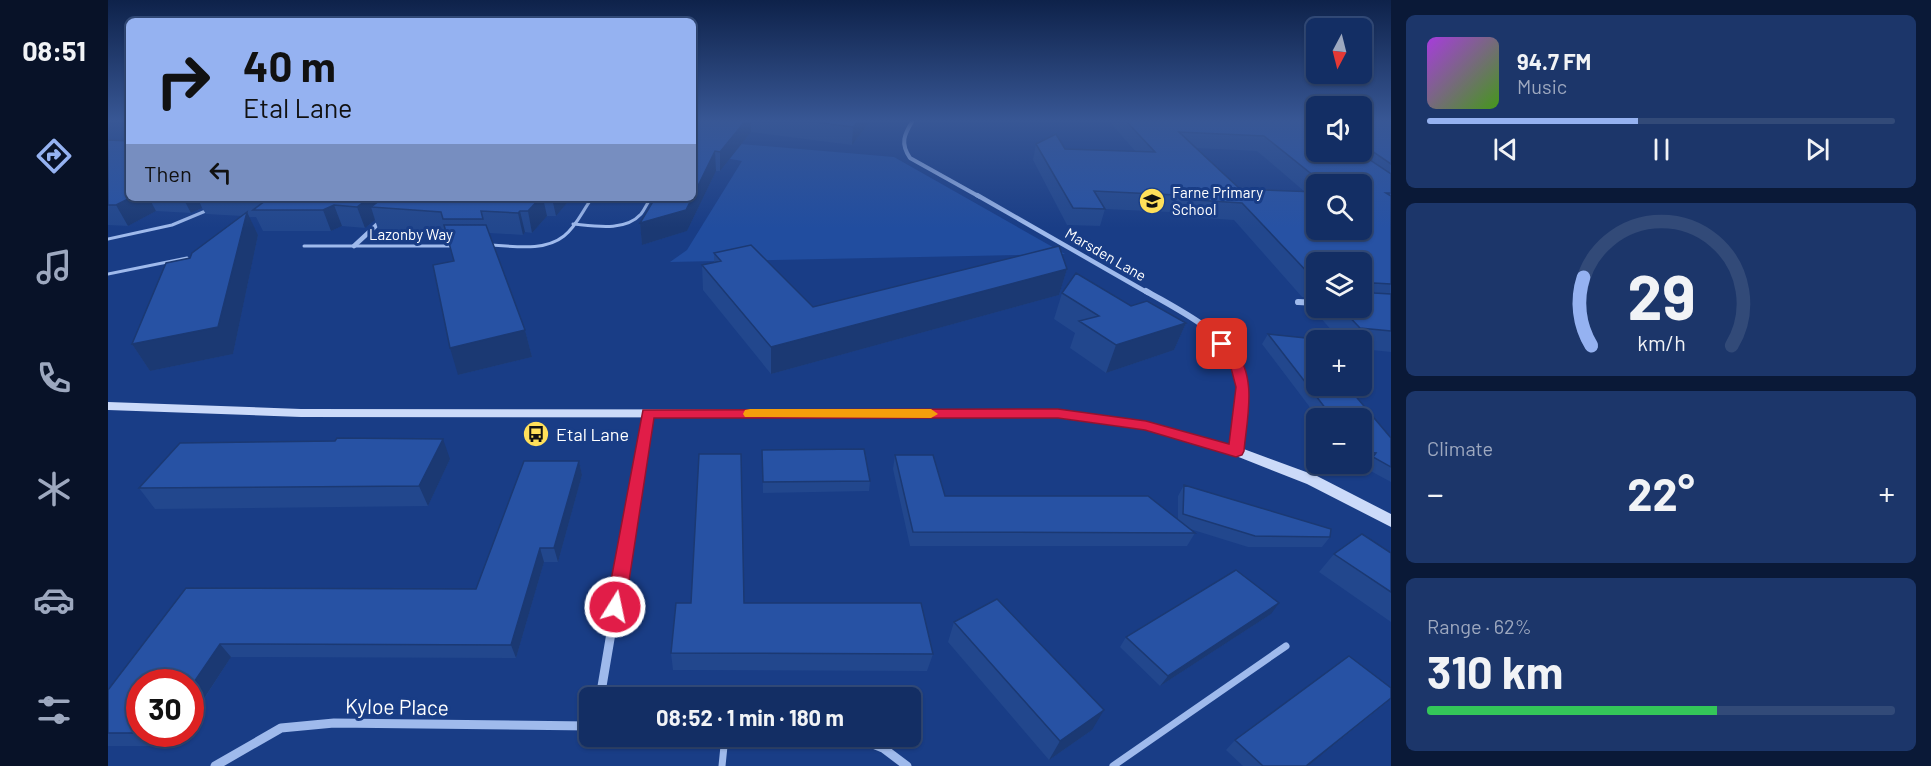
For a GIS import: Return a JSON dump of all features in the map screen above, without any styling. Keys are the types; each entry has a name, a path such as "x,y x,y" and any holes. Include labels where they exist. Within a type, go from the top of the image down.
{"street":[{"name":"Marsden Lane","path":"908,156 910,159 1069,246 1208,328 1236,359 1243,387 1236,451"},
{"name":"Lazonby Way","path":"354,246 384,219"},
{"path":"1298,302 1306,302"},
{"path":"108,406 302,413 1058,414 1146,426 1236,451 1312,480 1391,521"},
{"path":"602,687 648,414"},
{"name":"Kyloe Place","path":"215,766 280,728 334,723 579,726"},
{"path":"881,747 907,766"}],"lane":[{"path":"484,245 544,243 564,236 590,201"},
{"path":"573,224 607,226 627,222 640,214 649,201"},
{"path":"108,239 170,227 210,209"},
{"name":"Lazonby Way","path":"304,246 460,246"},
{"path":"108,274 187,258"},
{"path":"1113,766 1286,646"},
{"path":"722,766 724,747"}],"shaded area":[{"path":"721,156 894,157 1065,254 670,262 687,250 742,161"}],"building":[{"path":"108,156 126,156 126,200 116,205 108,205"},
{"path":"696,156 713,156 696,190"},
{"path":"1043,156 1204,156 1240,189 1306,192 1306,240 1372,240 1372,174 1312,174 1289,156 1306,156 1306,162 1372,161 1391,174 1391,193 1386,193 1391,196 1391,284 1372,285 1372,252 1306,252 1306,271 1242,203 1180,199 1176,195 1094,191 1105,209 1073,208"},
{"path":"1379,156 1391,156 1391,164"},
{"path":"265,201 365,201 357,207 334,205 323,210 253,210"},
{"path":"379,201 537,201 528,211 518,213 481,211 483,219 443,219 441,212 371,207"},
{"path":"653,201 690,201 686,210 640,223"},
{"path":"247,212 218,327 132,344 166,263 190,258 192,253"},
{"path":"444,225 486,225 525,330 450,348 433,265 454,261"},
{"path":"751,245 813,307 1059,246 1067,269 771,347 702,265 721,261 714,253"},
{"path":"1076,273 1131,306 1147,301 1186,323 1116,345 1079,321 1099,316 1062,293"},
{"path":"1372,291 1374,293 1391,294 1391,331 1360,328 1350,318 1372,318"},
{"path":"1268,334 1306,338 1306,383"},
{"path":"1316,396 1355,396 1366,408 1325,408"},
{"path":"1372,416 1391,438 1391,467 1373,457 1376,453 1372,453"},
{"path":"337,438 443,439 419,486 139,488 180,443 335,441"},
{"path":"864,449 870,481 763,482 762,450"},
{"path":"699,454 741,454 744,603 921,603 933,654 671,653 676,603 691,603"},
{"path":"895,455 933,455 945,496 1148,496 1195,533 913,532"},
{"path":"524,461 579,461 554,548 540,548 511,645 220,644 203,669 126,669 126,733 108,733 108,690 186,588 476,589"},
{"path":"1184,485 1331,529 1330,537 1255,536 1183,514"},
{"path":"1362,534 1391,553 1391,592 1334,554"},
{"path":"1236,570 1279,603 1168,676 1126,637"},
{"path":"997,599 1104,710 1060,741 954,622"},
{"path":"1349,656 1391,688 1391,698 1306,766 1263,766 1235,740"}],"slow traffic":[{"path":"750,414 931,414"}],"place":[{"name":"Farne Primary School","path":"1152,201"},
{"name":"Etal Lane","path":"536,434"}],"route":[{"path":"615,607 648,414 1058,414 1146,426 1236,451 1243,387 1236,359 1222,344"}]}
